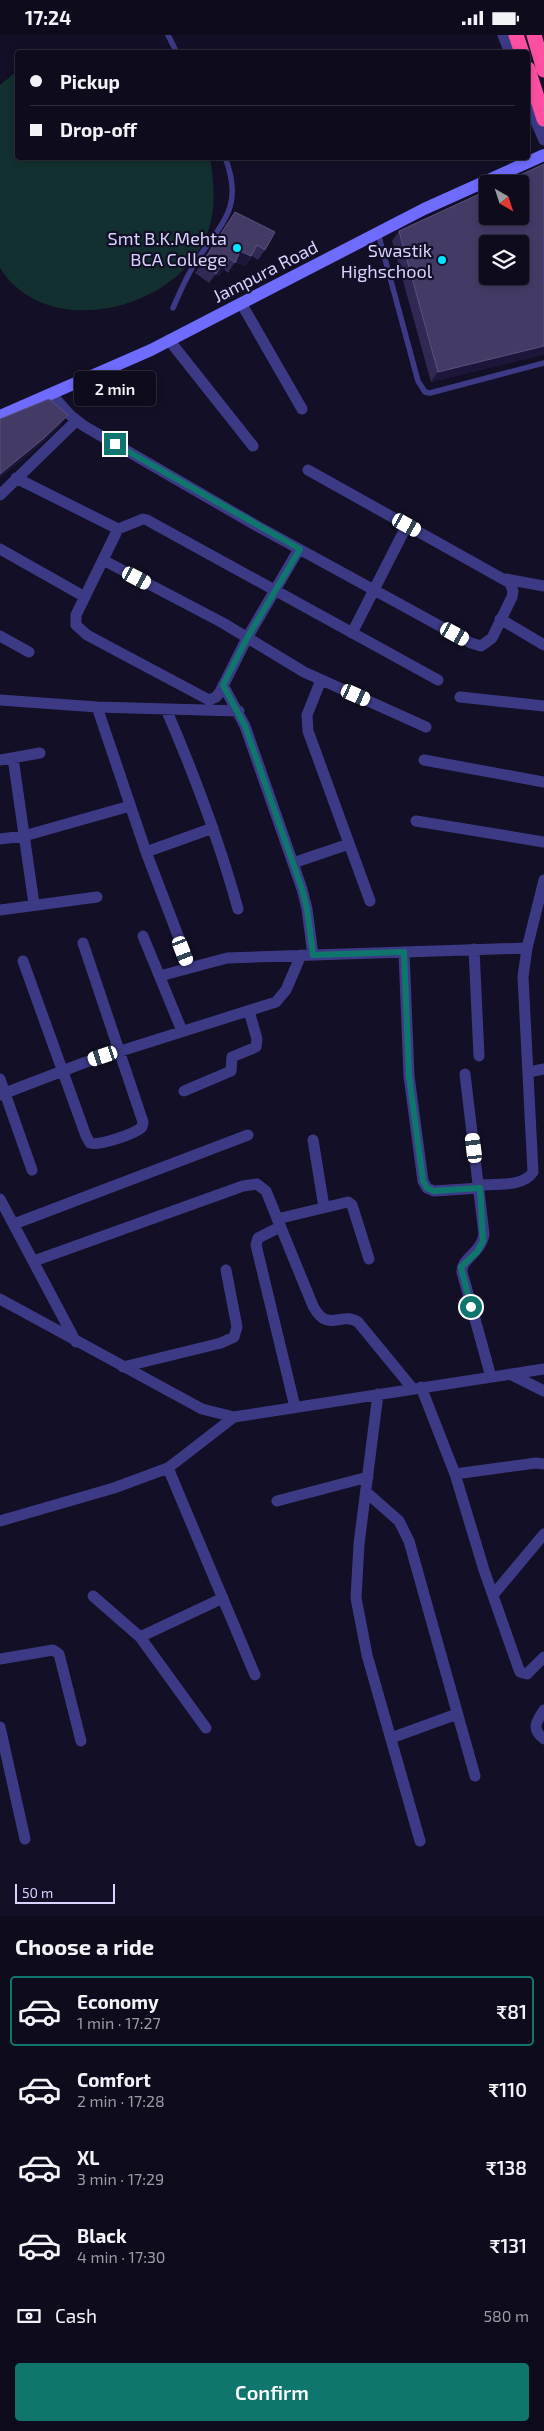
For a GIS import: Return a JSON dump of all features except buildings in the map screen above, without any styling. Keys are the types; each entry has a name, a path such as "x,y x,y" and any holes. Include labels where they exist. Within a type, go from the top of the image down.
{"highway":[{"path":"516,35 521,50"},
{"path":"534,35 544,69"},
{"path":"530,75 544,119"}],"street":[{"path":"503,35 509,50"},
{"path":"530,108 544,140"},
{"name":"Jampura Road","path":"0,416 170,340 424,209 544,155"},
{"path":"241,303 302,409"},
{"path":"170,340 253,446"},
{"path":"51,394 76,421 300,549 477,646 485,645 488,642 513,591 506,579"},
{"path":"0,495 76,421"},
{"path":"308,470 506,579 544,585"},
{"path":"16,478 118,529"},
{"path":"300,549 274,590 216,697 209,700 87,635 79,628 75,621 118,529 143,519 147,520 274,590 352,633 438,680"},
{"path":"352,633 407,525"},
{"path":"0,549 85,597"},
{"path":"103,560 247,638 304,673 426,727"},
{"path":"500,619 544,645"},
{"path":"0,636 28,651"},
{"path":"320,680 307,715 308,731 370,901"},
{"path":"3,1094 119,1051 276,1002 281,998 307,955 307,909 293,863 239,711 223,685"},
{"path":"460,697 544,706"},
{"path":"0,700 97,707 239,711"},
{"path":"97,707 146,852 190,967"},
{"path":"166,709 196,779 238,909"},
{"path":"0,760 40,753"},
{"path":"13,758 34,904"},
{"path":"424,760 544,782"},
{"path":"0,839 24,836 130,806"},
{"path":"416,821 544,842"},
{"path":"146,852 213,828"},
{"path":"293,863 349,844"},
{"path":"404,952 409,1076 423,1181 427,1188 434,1191 529,1179 534,1172 523,977 527,948 544,880"},
{"path":"0,910 96,897"},
{"path":"143,936 182,1031"},
{"path":"22,961 90,1143 98,1144 137,1131 142,1127 143,1122 83,943"},
{"path":"160,976 226,958 527,948"},
{"path":"474,949 479,1056"},
{"path":"184,1091 231,1071 232,1057 256,1047 257,1039 250,1011"},
{"path":"529,1072 544,1069"},
{"path":"465,1075 479,1186 483,1241 477,1252 463,1263 462,1272 491,1377"},
{"path":"0,1079 3,1094 32,1170"},
{"path":"14,1224 248,1135"},
{"path":"313,1140 324,1207"},
{"path":"34,1261 243,1185 257,1184 261,1187 266,1191 313,1306 320,1318 328,1321 349,1319 358,1322 417,1388 455,1474 493,1595 520,1672 527,1675 544,1657"},
{"path":"0,1199 76,1342"},
{"path":"296,1407 256,1245 258,1238 279,1223 324,1207 344,1202 350,1203 369,1259"},
{"path":"123,1367 220,1343 234,1337 238,1327 226,1270"},
{"path":"0,1299 202,1409 234,1417 544,1369"},
{"path":"510,1375 544,1391"},
{"path":"378,1394 355,1578 356,1598 367,1655 420,1841"},
{"path":"0,1521 114,1488 168,1467 234,1417"},
{"path":"455,1474 536,1463 544,1464"},
{"path":"168,1467 255,1675"},
{"path":"277,1501 368,1477"},
{"path":"366,1492 392,1514 405,1529 475,1776"},
{"path":"493,1595 544,1534"},
{"path":"93,1596 140,1637 206,1728"},
{"path":"140,1637 223,1598"},
{"path":"0,1659 48,1650 53,1650 59,1654 81,1741"},
{"path":"544,1710 535,1726 536,1731 544,1739"},
{"path":"391,1738 457,1715"},
{"path":"0,1727 25,1839"}],"lane":[{"path":"168,35 176,50"},
{"path":"173,308 197,261 226,220 231,209 231,182 226,160"},
{"path":"378,233 418,381 425,392 430,393 544,363"}],"green space":[{"path":"15,73 15,160 210,160 214,192 210,225 201,247 184,270 160,288 133,301 104,309 74,310 45,304 20,290 0,268 0,85"}],"place":[{"name":"Smt B.K.Mehta BCA College","path":"237,248"},
{"name":"Swastik Highschool","path":"442,260"}],"route":[{"path":"115,444 300,549 274,590 223,685 239,711 245,726 302,889 307,909 313,955 404,952 409,1076 421,1175 427,1188 434,1191 480,1188 483,1241 477,1252 463,1263 461,1267 471,1307"}]}
